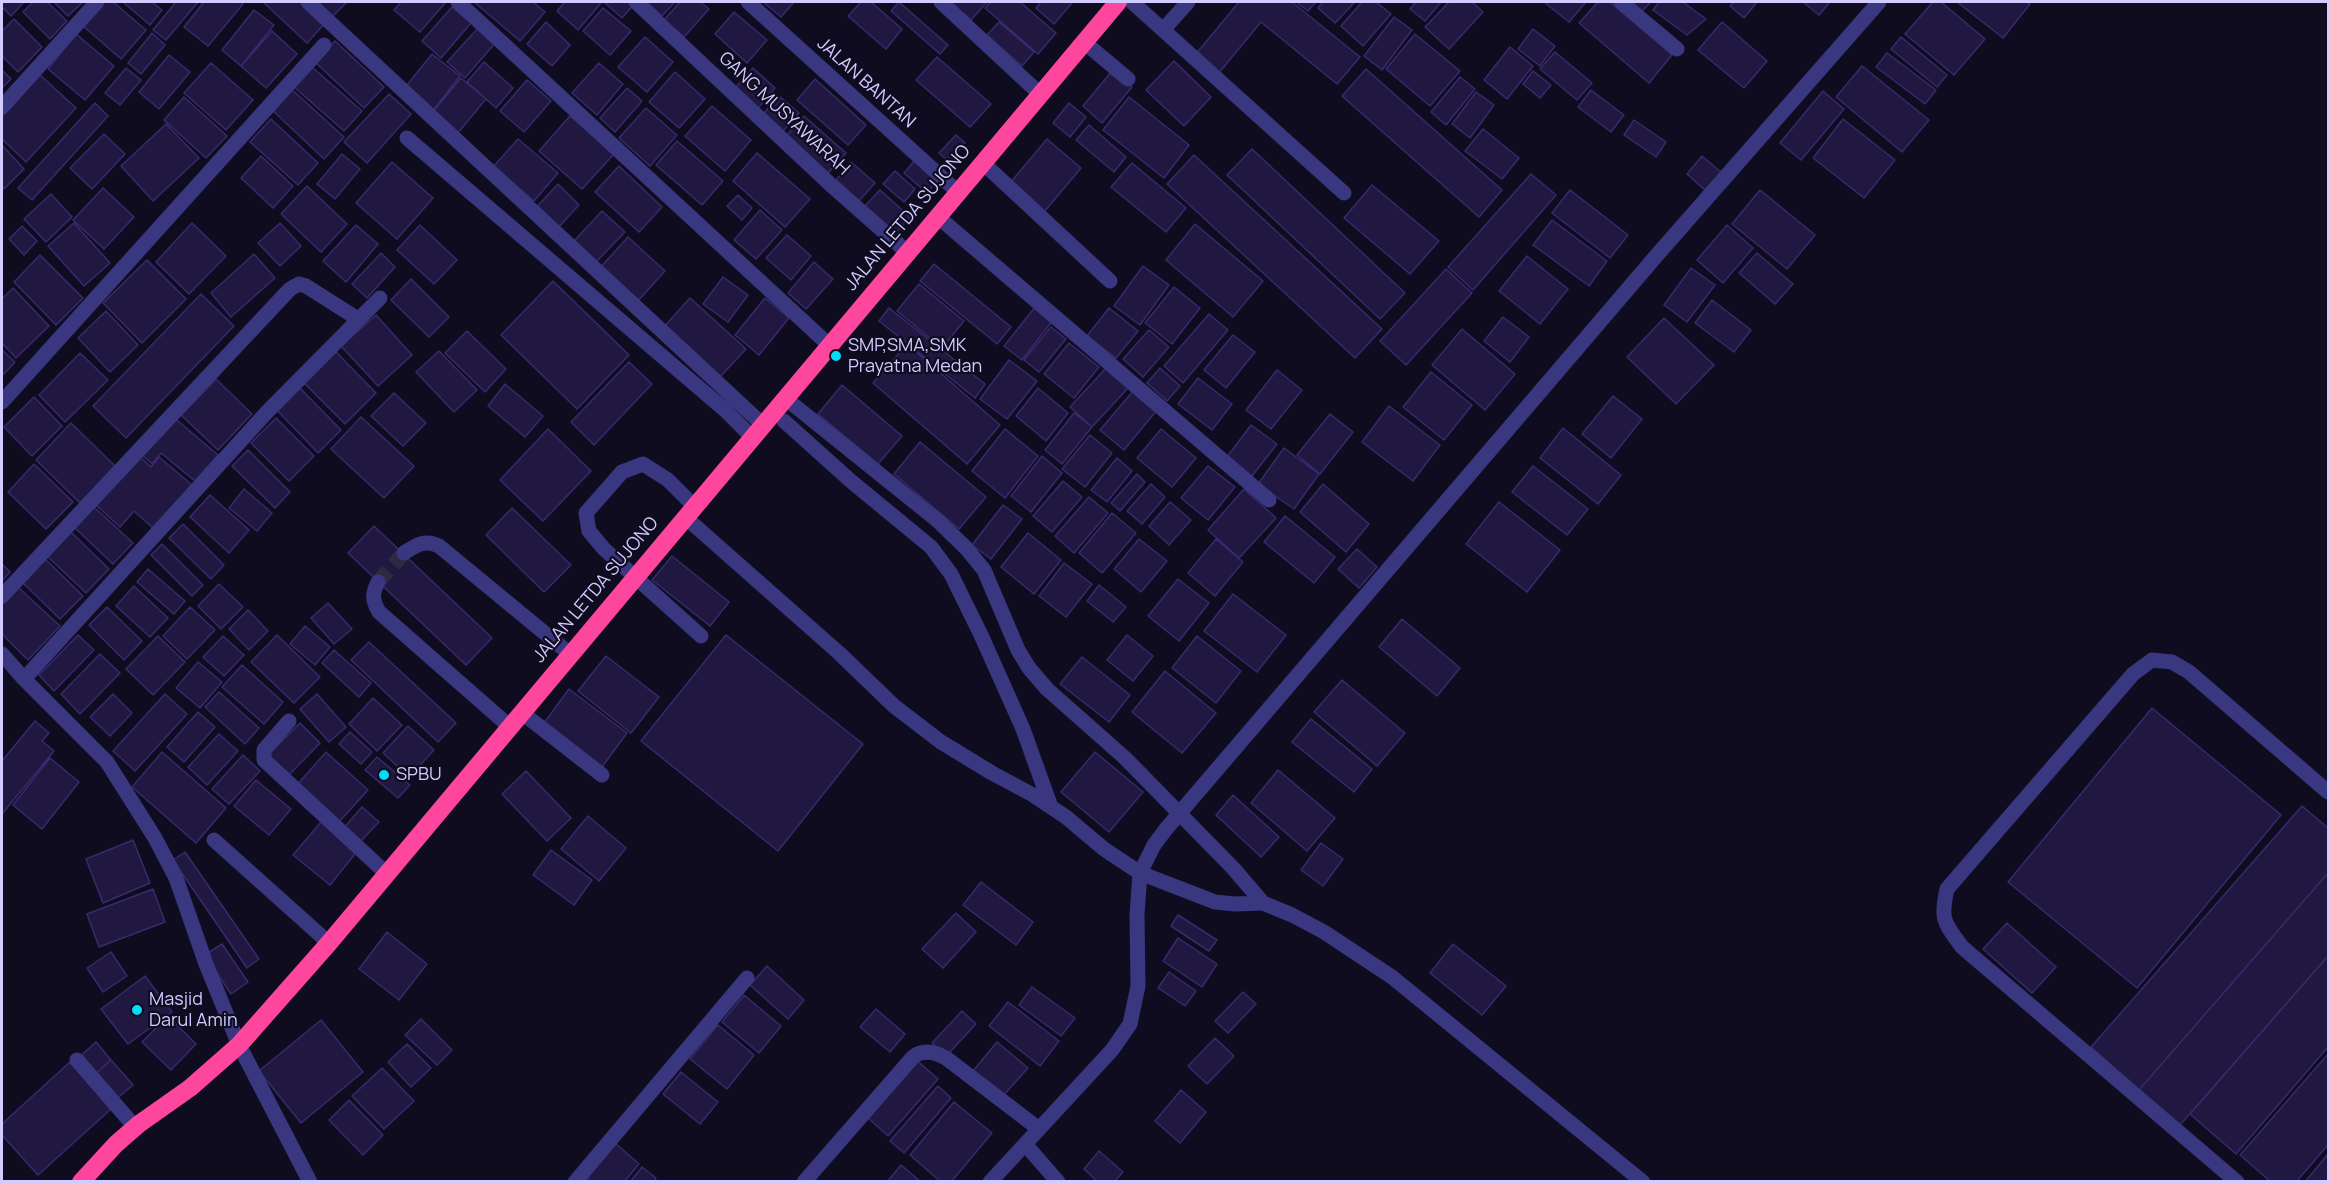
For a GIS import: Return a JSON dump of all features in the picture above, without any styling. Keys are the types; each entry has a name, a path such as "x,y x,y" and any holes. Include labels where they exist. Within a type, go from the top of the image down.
{"highway":[{"name":"JALAN LETDA SUJONO","path":"81,1182 116,1144 190,1088 238,1046 329,943 937,216 1120,2"}],"street":[{"path":"2,106 97,2"},
{"path":"308,2 757,431"},
{"path":"458,2 829,345"},
{"name":"GANG MUSYAWARAH","path":"636,2 831,185 907,252"},
{"name":"JALAN BANTAN","path":"748,2 958,192"},
{"path":"941,2 1040,94"},
{"path":"1120,2 1163,30 1344,193"},
{"path":"1163,30 1188,2"},
{"path":"1622,2 1677,49"},
{"path":"990,1182 1113,1050 1130,1024 1138,986 1137,915 1140,873 1154,845 1649,264 1879,2"},
{"path":"1084,42 1128,79"},
{"path":"2,402 324,45"},
{"path":"406,138 725,410 757,431"},
{"path":"982,163 1110,280"},
{"path":"937,216 1269,500"},
{"path":"2,596 290,289 299,284 306,286 358,319"},
{"path":"24,680 267,412 380,298"},
{"path":"785,398 938,521 966,548 984,570 1018,650 1029,668 1047,688 1125,758 1233,868 1263,903 1324,932 1392,977 1643,1182"},
{"path":"784,421 852,482 931,547 951,574 1023,729 1051,807"},
{"path":"701,636 634,578 589,531 586,513 622,472 643,464 668,480 689,512 894,706 941,742 1051,807 1104,849 1140,873 1215,902 1263,903"},
{"path":"404,553 422,543 431,542 438,546 570,654"},
{"path":"378,582 373,598 379,612 509,726"},
{"path":"2,654 24,680 107,762 155,838 176,878 202,954 238,1046 310,1182"},
{"path":"2237,1182 1962,947 1944,923 1943,906 1947,889 2133,674 2152,660 2172,662 2189,672 2328,792"},
{"path":"521,712 602,775"},
{"path":"289,721 264,750 264,760 386,873"},
{"path":"214,840 329,943"},
{"path":"575,1182 747,978"},
{"path":"804,1182 898,1073 921,1052 938,1054 946,1058 1039,1129"},
{"path":"76,1060 137,1126"},
{"path":"1025,1144 1058,1182"}],"building":[{"path":"2,2 24,2 11,16 2,7"},
{"path":"33,2 47,2 67,21 50,39 23,12"},
{"path":"54,2 83,2 68,16"},
{"path":"104,2 113,2 146,30 121,59 83,26"},
{"path":"123,2 152,2 162,10 150,25"},
{"path":"176,2 198,2 166,40 153,30"},
{"path":"204,2 240,2 243,4 208,46 184,27"},
{"path":"263,2 304,2 326,22 307,43"},
{"path":"316,2 347,2 332,17"},
{"path":"401,2 446,2 420,32 394,10"},
{"path":"474,2 533,2 545,12 520,41"},
{"path":"565,2 601,3 578,30 557,11"},
{"path":"604,2 632,2 635,3 622,18"},
{"path":"647,2 675,2 662,16"},
{"path":"680,2 700,2 709,9 684,37 664,20"},
{"path":"763,2 794,2 781,17"},
{"path":"861,2 871,2 902,29 886,49 848,16"},
{"path":"899,2 948,45 940,54 891,11"},
{"path":"950,2 987,2 971,20"},
{"path":"991,2 1020,2 1056,33 1038,54 985,8"},
{"path":"1041,2 1072,3 1054,24 1036,8"},
{"path":"1239,2 1292,2 1360,57 1337,84 1261,22 1218,74 1195,55"},
{"path":"1296,2 1316,2 1308,11"},
{"path":"1323,2 1355,2 1335,23 1318,8"},
{"path":"1362,2 1376,2 1391,14 1363,46 1341,26"},
{"path":"1416,2 1441,2 1425,21 1410,9"},
{"path":"1449,2 1472,2 1483,12 1449,49 1425,27"},
{"path":"1544,2 1586,2 1569,22"},
{"path":"1598,2 1610,2 1672,55 1649,83 1579,23"},
{"path":"1631,2 1651,2 1642,11"},
{"path":"1659,2 1683,2 1706,19 1687,35 1653,10"},
{"path":"1734,2 1757,2 1744,18 1730,6"},
{"path":"1803,2 1830,2 1819,15"},
{"path":"1933,2 1941,2 1985,39 1954,75 1905,34"},
{"path":"1957,2 2026,2 2030,4 2003,38"},
{"path":"452,7 471,23 441,58 422,41"},
{"path":"603,8 631,31 610,55 583,31"},
{"path":"254,10 274,25 241,66 222,50"},
{"path":"734,12 767,40 747,63 715,34"},
{"path":"1394,17 1412,30 1382,70 1364,56"},
{"path":"14,19 42,47 18,72 2,56 2,31"},
{"path":"546,22 570,45 552,66 527,44"},
{"path":"999,22 1034,52 1022,66 987,35"},
{"path":"1722,22 1767,61 1744,88 1698,50"},
{"path":"479,27 496,42 465,78 447,62"},
{"path":"1533,29 1555,46 1540,66 1518,49"},
{"path":"272,31 297,54 266,88 241,66"},
{"path":"152,33 165,45 141,74 128,63"},
{"path":"76,34 114,66 85,100 48,69"},
{"path":"1415,34 1460,71 1430,106 1386,69"},
{"path":"645,37 673,62 647,92 618,67"},
{"path":"1901,37 1947,75 1937,87 1891,49"},
{"path":"335,41 384,87 364,108 315,62"},
{"path":"1510,47 1533,66 1507,99 1484,80"},
{"path":"1555,52 1592,83 1577,100 1540,69"},
{"path":"1887,53 1936,90 1925,104 1876,67"},
{"path":"432,54 460,76 431,113 403,90"},
{"path":"169,55 190,72 159,109 139,92"},
{"path":"937,57 991,104 970,127 916,80"},
{"path":"1174,61 1211,97 1184,126 1146,90"},
{"path":"484,62 513,88 496,108 467,82"},
{"path":"211,63 253,100 226,130 184,93"},
{"path":"599,63 623,84 597,115 572,93"},
{"path":"1862,66 1929,120 1902,152 1836,97"},
{"path":"312,67 362,111 344,131 294,87"},
{"path":"126,68 141,80 120,105 105,93"},
{"path":"753,68 775,88 758,108 735,88"},
{"path":"1366,69 1502,190 1479,217 1342,96"},
{"path":"2,70 11,79 2,88"},
{"path":"1112,71 1132,87 1102,123 1083,106"},
{"path":"1533,71 1551,85 1540,98 1523,84"},
{"path":"675,72 705,99 679,128 649,102"},
{"path":"40,75 76,108 26,162 2,139 2,117"},
{"path":"1460,77 1475,89 1446,125 1431,112"},
{"path":"461,78 486,99 457,134 432,113"},
{"path":"815,79 866,125 848,145 797,100"},
{"path":"527,80 551,101 524,132 500,111"},
{"path":"289,87 344,137 324,159 270,108"},
{"path":"627,88 642,101 615,132 600,118"},
{"path":"1591,90 1624,115 1611,132 1578,107"},
{"path":"1823,91 1844,109 1801,160 1780,143"},
{"path":"1476,92 1494,105 1470,138 1452,124"},
{"path":"389,94 411,114 367,163 344,142"},
{"path":"779,96 799,113 783,131 764,113"},
{"path":"184,97 227,136 206,158 164,120"},
{"path":"1129,97 1189,145 1164,178 1103,130"},
{"path":"95,103 108,116 32,200 18,188"},
{"path":"1069,103 1086,117 1070,137 1053,123"},
{"path":"712,106 751,140 725,171 685,136"},
{"path":"646,108 677,135 650,166 619,138"},
{"path":"570,116 614,154 582,189 539,151"},
{"path":"804,116 846,153 828,173 786,136"},
{"path":"271,119 318,163 298,185 250,142"},
{"path":"1843,119 1895,160 1864,198 1813,158"},
{"path":"1634,120 1666,142 1656,157 1624,135"},
{"path":"166,124 199,158 153,201 121,166"},
{"path":"1089,125 1126,157 1114,172 1076,140"},
{"path":"1483,129 1519,158 1502,179 1465,151"},
{"path":"104,134 125,154 92,189 70,168"},
{"path":"956,135 965,143 949,162 939,153"},
{"path":"518,139 558,173 534,201 494,166"},
{"path":"1047,139 1081,168 1044,212 1010,183"},
{"path":"677,141 723,181 702,205 656,165"},
{"path":"2,145 24,169 4,189 2,186"},
{"path":"1252,149 1405,293 1380,319 1227,175"},
{"path":"757,153 810,199 785,227 733,181"},
{"path":"342,154 360,169 335,199 317,184"},
{"path":"1194,155 1382,329 1355,358 1167,184"},
{"path":"261,156 293,186 273,208 241,178"},
{"path":"1702,156 1722,173 1706,191 1687,174"},
{"path":"916,159 939,179 927,193 904,173"},
{"path":"392,162 433,198 397,239 356,203"},
{"path":"851,162 875,183 859,201 836,180"},
{"path":"1132,163 1186,208 1166,232 1111,187"},
{"path":"619,166 662,207 639,232 595,192"},
{"path":"895,171 915,189 904,202 883,184"},
{"path":"1531,174 1556,195 1473,290 1448,267"},
{"path":"558,184 579,205 555,231 533,211"},
{"path":"1372,185 1439,241 1410,274 1344,218"},
{"path":"307,186 347,224 321,252 281,214"},
{"path":"103,188 134,217 104,249 73,220"},
{"path":"880,190 910,217 894,235 863,208"},
{"path":"1570,190 1628,235 1610,258 1552,213"},
{"path":"1760,190 1815,235 1787,269 1732,224"},
{"path":"51,194 72,217 46,242 24,219"},
{"path":"738,195 752,208 742,220 727,206"},
{"path":"760,210 782,230 756,259 734,240"},
{"path":"602,211 625,232 595,263 572,243"},
{"path":"1552,220 1607,261 1589,286 1533,245"},
{"path":"74,223 110,263 84,286 48,246"},
{"path":"192,223 226,256 189,294 156,262"},
{"path":"280,223 301,246 280,266 258,243"},
{"path":"1195,224 1263,281 1233,317 1166,260"},
{"path":"356,225 378,244 346,282 323,261"},
{"path":"420,225 457,260 434,284 397,250"},
{"path":"1727,225 1753,248 1723,283 1697,260"},
{"path":"22,226 37,241 24,255 9,239"},
{"path":"787,235 811,256 791,280 766,258"},
{"path":"628,237 665,271 635,304 598,270"},
{"path":"381,253 395,267 367,298 352,284"},
{"path":"1757,253 1793,284 1775,304 1739,273"},
{"path":"254,254 275,278 231,317 211,293"},
{"path":"40,255 83,298 56,325 14,282"},
{"path":"1527,256 1568,289 1540,324 1499,291"},
{"path":"147,260 186,299 142,343 103,303"},
{"path":"814,262 833,279 806,309 788,293"},
{"path":"934,264 1011,327 997,344 920,281"},
{"path":"1143,266 1169,285 1140,325 1114,306"},
{"path":"1691,268 1715,285 1687,322 1664,305"},
{"path":"1446,269 1472,293 1406,365 1380,341"},
{"path":"723,277 748,295 728,322 703,304"},
{"path":"411,279 449,317 429,337 391,300"},
{"path":"553,281 629,355 577,409 501,335"},
{"path":"919,284 964,321 942,348 897,311"},
{"path":"1174,287 1200,308 1172,344 1145,323"},
{"path":"13,288 49,326 16,358 2,343 2,299"},
{"path":"201,294 234,326 126,438 93,406"},
{"path":"690,298 746,349 718,379 662,329"},
{"path":"765,298 789,318 759,355 735,335"},
{"path":"1712,300 1751,330 1734,352 1695,323"},
{"path":"1036,306 1053,320 1022,360 1004,346"},
{"path":"889,308 985,384 975,398 879,321"},
{"path":"1109,308 1138,331 1116,358 1087,336"},
{"path":"106,311 138,345 110,372 78,338"},
{"path":"1209,314 1228,330 1183,383 1164,366"},
{"path":"376,315 412,355 378,386 341,346"},
{"path":"1503,317 1529,337 1510,362 1484,341"},
{"path":"1664,318 1714,365 1676,404 1627,357"},
{"path":"1051,327 1066,339 1039,372 1024,360"},
{"path":"1462,329 1515,374 1485,410 1432,365"},
{"path":"1149,330 1169,347 1143,377 1123,359"},
{"path":"467,331 506,369 485,392 445,353"},
{"path":"1233,335 1255,352 1226,388 1204,370"},
{"path":"1069,343 1099,367 1074,398 1044,374"},
{"path":"907,344 1000,425 967,464 873,383"},
{"path":"2,350 15,362 4,374 2,372"},
{"path":"335,351 376,393 345,424 303,382"},
{"path":"439,351 477,390 454,412 416,372"},
{"path":"80,353 108,380 65,422 39,395"},
{"path":"1009,360 1037,381 1007,419 980,399"},
{"path":"629,362 652,384 594,445 571,422"},
{"path":"1106,368 1128,388 1092,427 1070,407"},
{"path":"1160,368 1180,386 1167,401 1147,383"},
{"path":"1277,370 1302,390 1271,429 1246,410"},
{"path":"1431,372 1472,405 1444,440 1403,407"},
{"path":"1198,378 1232,404 1212,430 1178,404"},
{"path":"216,379 252,414 218,450 181,415"},
{"path":"505,384 543,416 525,437 488,406"},
{"path":"842,385 902,436 878,464 818,414"},
{"path":"298,386 341,430 318,453 275,408"},
{"path":"1038,388 1068,413 1046,441 1016,416"},
{"path":"1134,390 1157,410 1124,450 1100,430"},
{"path":"394,393 426,423 403,446 371,416"},
{"path":"1613,396 1642,419 1611,458 1582,434"},
{"path":"34,397 62,426 32,456 4,427"},
{"path":"1389,406 1440,445 1413,481 1362,442"},
{"path":"1074,413 1092,427 1062,464 1045,450"},
{"path":"1330,414 1353,432 1320,474 1297,455"},
{"path":"172,416 218,455 195,481 161,453 152,464 140,453"},
{"path":"361,417 414,466 384,498 331,449"},
{"path":"276,418 314,456 289,481 251,443"},
{"path":"71,423 115,466 80,503 36,460"},
{"path":"1251,425 1277,444 1252,476 1227,457"},
{"path":"1563,428 1621,475 1598,504 1540,458"},
{"path":"548,429 591,471 543,521 500,480"},
{"path":"1005,429 1038,456 1005,498 972,471"},
{"path":"1161,429 1196,458 1172,487 1137,458"},
{"path":"1090,435 1112,453 1085,487 1062,469"},
{"path":"920,442 986,497 959,529 894,474"},
{"path":"1284,448 1319,474 1294,509 1258,484"},
{"path":"248,450 290,492 275,508 232,466"},
{"path":"137,454 151,467 159,457 192,485 153,528 134,511 120,527 94,503"},
{"path":"1042,456 1062,473 1031,512 1011,496"},
{"path":"1117,458 1132,471 1107,502 1091,490"},
{"path":"34,464 73,502 46,529 8,492"},
{"path":"1208,466 1235,487 1208,520 1181,498"},
{"path":"1533,466 1588,509 1567,535 1512,492"},
{"path":"1137,474 1145,482 1120,511 1111,503"},
{"path":"1063,481 1082,497 1052,532 1033,516"},
{"path":"1151,484 1165,497 1142,524 1127,511"},
{"path":"1323,484 1369,524 1346,552 1300,512"},
{"path":"244,489 272,513 257,531 229,508"},
{"path":"1244,489 1276,518 1239,558 1208,530"},
{"path":"210,495 249,530 229,553 190,517"},
{"path":"1089,497 1108,513 1074,553 1055,536"},
{"path":"1170,502 1191,520 1169,545 1149,526"},
{"path":"1499,502 1560,550 1527,592 1466,544"},
{"path":"1003,505 1022,519 991,559 972,545"},
{"path":"94,507 133,543 113,564 75,528"},
{"path":"512,508 571,565 544,592 486,535"},
{"path":"1112,513 1136,533 1102,573 1079,553"},
{"path":"1285,516 1335,557 1314,583 1264,542"},
{"path":"183,524 224,565 211,579 169,538"},
{"path":"374,526 492,638 466,665 348,553"},
{"path":"70,531 109,569 86,593 46,555"},
{"path":"1028,533 1061,560 1034,594 1001,567"},
{"path":"1139,539 1167,561 1141,592 1114,569"},
{"path":"1216,539 1243,562 1215,596 1188,573"},
{"path":"162,544 203,585 192,596 151,555"},
{"path":"1357,549 1377,567 1359,588 1338,569"},
{"path":"672,556 729,602 710,626 652,580"},
{"path":"44,558 83,596 60,619 22,582"},
{"path":"1064,563 1092,584 1066,617 1039,596"},
{"path":"2,564 10,572 2,581"},
{"path":"148,569 185,601 174,614 137,582"},
{"path":"1178,579 1209,603 1179,641 1148,616"},
{"path":"219,584 243,607 221,629 198,606"},
{"path":"1099,585 1126,607 1113,622 1087,601"},
{"path":"134,586 168,618 150,637 116,606"},
{"path":"18,587 60,626 28,660 2,634 2,605"},
{"path":"1233,594 1286,635 1257,672 1204,631"},
{"path":"328,603 352,629 334,644 311,618"},
{"path":"107,607 142,641 124,660 89,625"},
{"path":"190,607 215,630 187,659 163,636"},
{"path":"248,610 268,631 249,650 229,629"},
{"path":"1402,619 1460,668 1437,696 1379,647"},
{"path":"305,626 330,647 315,665 290,644"},
{"path":"78,635 94,650 54,691 39,675"},
{"path":"277,635 320,677 294,703 251,662"},
{"path":"726,635 863,744 778,851 641,741"},
{"path":"1127,635 1153,656 1133,681 1107,660"},
{"path":"158,636 185,662 153,695 126,669"},
{"path":"223,636 244,655 224,676 203,657"},
{"path":"1197,636 1241,671 1216,703 1172,668"},
{"path":"369,642 456,723 438,742 351,660"},
{"path":"334,650 371,683 359,697 322,663"},
{"path":"100,654 120,673 80,714 61,694"},
{"path":"606,656 659,697 631,733 578,691"},
{"path":"1082,657 1130,695 1109,722 1060,684"},
{"path":"198,662 222,682 200,708 176,688"},
{"path":"242,665 283,702 264,724 222,687"},
{"path":"1165,671 1216,713 1182,753 1132,712"},
{"path":"1342,680 1405,733 1377,766 1314,712"},
{"path":"569,689 627,733 602,767 544,723"},
{"path":"219,692 259,728 245,744 205,707"},
{"path":"113,694 132,713 110,736 90,717"},
{"path":"165,694 187,714 135,771 113,751"},
{"path":"317,694 346,727 329,742 300,709"},
{"path":"373,698 402,725 377,751 349,724"},
{"path":"2152,708 2281,815 2137,988 2008,882"},
{"path":"198,712 215,727 184,762 167,747"},
{"path":"1311,719 1372,769 1354,792 1292,742"},
{"path":"35,721 49,733 42,741 54,751 2,814 2,761"},
{"path":"300,723 320,743 286,778 265,758"},
{"path":"408,726 434,750 409,777 383,753"},
{"path":"350,732 372,752 361,764 339,744"},
{"path":"219,734 238,751 207,785 188,767"},
{"path":"162,752 226,808 196,843 132,787"},
{"path":"326,752 368,790 338,823 296,786"},
{"path":"1095,752 1143,792 1109,832 1061,792"},
{"path":"243,755 260,771 229,804 212,789"},
{"path":"377,757 410,785 398,798 365,770"},
{"path":"50,758 79,782 42,829 13,805"},
{"path":"1278,770 1335,818 1307,851 1251,803"},
{"path":"526,771 571,818 547,841 502,794"},
{"path":"256,780 291,809 269,835 234,806"},
{"path":"1233,795 1279,837 1261,857 1216,815"},
{"path":"2302,806 2328,828 2328,873 2139,1090 2091,1047"},
{"path":"362,807 379,822 359,843 343,829"},
{"path":"588,816 626,848 599,881 561,849"},
{"path":"322,821 358,850 330,885 293,855"},
{"path":"133,840 150,883 103,903 86,859"},
{"path":"1321,843 1343,859 1323,886 1301,870"},
{"path":"551,850 592,880 574,905 533,875"},
{"path":"185,852 259,959 247,968 173,860"},
{"path":"2328,873 2328,956 2180,1125 2139,1090"},
{"path":"981,882 1033,922 1016,945 963,905"},
{"path":"153,889 165,922 99,947 87,914"},
{"path":"956,913 976,932 943,968 922,949"},
{"path":"1178,915 1217,940 1209,951 1171,926"},
{"path":"2007,923 2056,967 2032,993 1983,949"},
{"path":"387,932 427,964 399,1000 359,969"},
{"path":"1178,938 1217,964 1202,987 1163,961"},
{"path":"222,944 248,982 231,994 205,955"},
{"path":"1453,944 1506,986 1482,1015 1430,973"},
{"path":"111,952 127,976 103,992 87,968"},
{"path":"2328,956 2328,1047 2236,1154 2190,1114"},
{"path":"767,966 804,1000 788,1019 750,985"},
{"path":"1169,972 1196,991 1185,1006 1158,988"},
{"name":"Masjid Darul Amin","path":"145,976 172,1012 128,1044 101,1009"},
{"path":"1032,987 1075,1018 1061,1036 1019,1005"},
{"path":"1243,992 1256,1004 1228,1033 1215,1021"},
{"path":"744,995 781,1026 759,1053 722,1022"},
{"path":"1008,1002 1059,1041 1040,1066 989,1026"},
{"path":"876,1009 905,1034 890,1052 860,1027"},
{"path":"962,1011 976,1024 946,1056 932,1043"},
{"path":"168,1016 196,1044 171,1070 142,1042"},
{"path":"421,1019 452,1050 437,1065 405,1035"},
{"path":"321,1020 363,1072 301,1123 259,1071"},
{"path":"718,1025 754,1055 727,1089 690,1059"},
{"path":"1215,1038 1234,1056 1207,1084 1188,1066"},
{"path":"96,1042 111,1060 92,1077 77,1059"},
{"path":"997,1042 1028,1068 1002,1097 973,1071"},
{"path":"407,1044 431,1068 411,1087 388,1062"},
{"path":"2328,1054 2328,1145 2296,1182 2271,1182 2240,1155"},
{"path":"914,1058 938,1079 888,1136 865,1115"},
{"path":"111,1060 133,1085 114,1101 92,1077"},
{"path":"70,1062 111,1109 38,1175 2,1135 2,1124"},
{"path":"382,1068 414,1101 384,1129 352,1096"},
{"path":"681,1072 718,1102 700,1124 663,1094"},
{"path":"938,1086 951,1098 904,1153 890,1141"},
{"path":"1181,1090 1206,1112 1180,1143 1155,1121"},
{"path":"349,1100 383,1135 363,1155 329,1120"},
{"path":"954,1102 992,1133 951,1182 941,1182 910,1155"},
{"path":"614,1142 639,1164 624,1182 592,1182 585,1176"},
{"path":"1099,1151 1123,1172 1114,1182 1098,1182 1084,1169"},
{"path":"2328,1154 2328,1182 2305,1182"},
{"path":"901,1165 921,1182 887,1182"},
{"path":"642,1167 656,1178 654,1182 630,1182"}],"tunnel":[{"path":"378,582 404,553"}],"place":[{"name":"SMP,SMA,SMK Prayatna Medan","path":"836,356"},
{"name":"SPBU","path":"384,775"},
{"name":"Masjid Darul Amin","path":"137,1010"}]}
